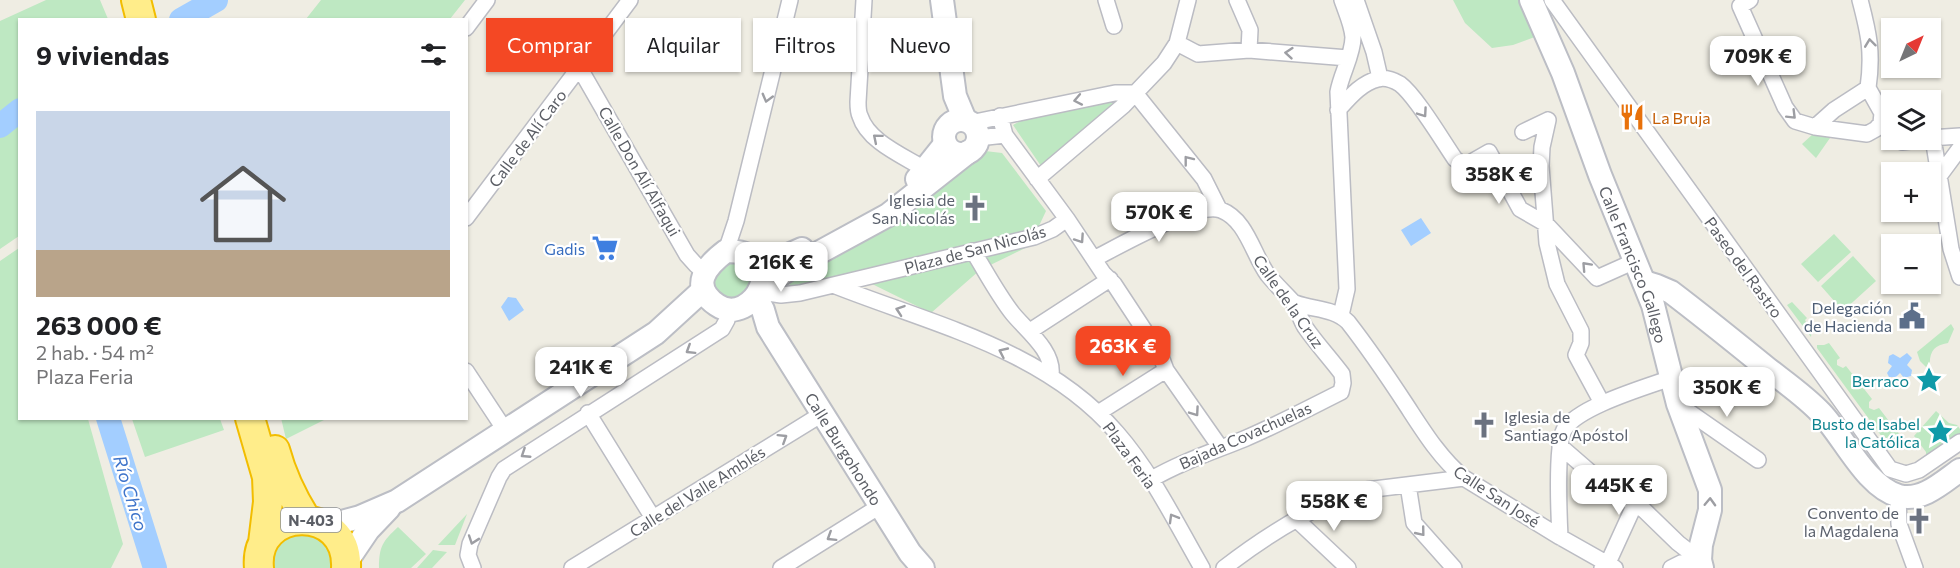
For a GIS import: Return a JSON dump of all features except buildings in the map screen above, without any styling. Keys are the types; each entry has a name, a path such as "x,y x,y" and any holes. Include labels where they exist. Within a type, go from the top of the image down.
{"highway":[{"path":"136,0 140,18"},
{"path":"153,0 158,18"},
{"name":"N-403","path":"251,420 267,477 268,502 259,560"},
{"name":"N-403","path":"267,420 281,473 290,495 316,523 337,536 344,547 346,564"},
{"name":"N-403","path":"259,560 271,533 281,525 293,520 316,523"}],"main road":[{"path":"942,0 955,96 963,133"},
{"name":"Calle Francisco Gallego","path":"1531,0 1560,64 1600,175 1644,282 1660,328 1678,404 1710,490 1710,510 1701,544 1701,564"},
{"path":"758,262 771,261 799,251 876,210 898,196 963,133"},
{"path":"316,523 360,517 397,501 656,333 744,300 796,265 888,215 963,133"},
{"path":"656,333 704,281 713,261 726,251 742,251 758,262 764,274 744,300"},
{"path":"704,281 709,300 744,300"},
{"path":"1644,282 1671,292 1810,402 1833,426 1873,479 1886,490 1898,496 1922,495 1960,470"},
{"name":"Calle Burgohondo","path":"744,300 768,327 910,553 923,568"},
{"path":"346,564 368,530 397,501"}],"street":[{"path":"468,25 487,0"},
{"name":"Calle de Alí Caro","path":"613,22 630,0"},
{"path":"726,251 736,221 790,0"},
{"path":"864,0 858,102 860,116 867,129 878,140 926,170"},
{"path":"1106,0 1114,26"},
{"path":"1038,179 1123,106 1164,63 1177,43 1188,0"},
{"path":"1237,0 1250,30 1249,50"},
{"path":"1294,303 1341,315 1347,290 1338,92 1353,37 1342,0"},
{"path":"1356,0 1374,52 1380,78"},
{"name":"Paseo del Rastro","path":"1552,0 1890,469 1906,474 1919,470 1960,442"},
{"path":"1745,3 1785,107 1796,121 1815,127 1867,134 1881,123 1882,113 1868,88 1871,54 1860,0"},
{"path":"1177,43 1198,54 1249,50 1348,58"},
{"name":"Calle de Alí Caro","path":"468,215 575,72"},
{"name":"Calle Don Alí Alfaqui","path":"582,72 704,281"},
{"path":"1338,110 1367,83 1380,78 1390,79 1405,90 1461,164 1468,164 1489,152 1520,209 1545,224 1597,278 1635,261"},
{"path":"1815,127 1834,110 1868,88"},
{"path":"963,133 1000,116 1115,93 1135,93"},
{"path":"1094,259 1150,229 1178,218 1219,209 1204,179 1135,93"},
{"name":"Plaza de San Nicolás","path":"744,300 800,293 973,252 1044,233 1067,219 1005,135 1000,116"},
{"path":"1523,132 1548,120 1542,147 1541,166 1547,243 1555,277 1564,301 1581,330 1581,343 1576,355 1602,403"},
{"path":"1876,129 1881,131"},
{"path":"963,133 1005,135"},
{"path":"1941,137 1960,136"},
{"path":"1941,174 1960,148"},
{"path":"1941,182 1951,249 1960,277"},
{"name":"Calle de la Cruz","path":"1219,209 1233,218 1244,230 1267,274 1294,303 1305,326 1342,374 1341,392"},
{"path":"1067,219 1110,279 1160,354 1166,370 1220,447"},
{"path":"973,252 1013,314 1030,331 1049,359 1052,367 1051,375"},
{"path":"1030,331 1110,279"},
{"path":"833,285 955,330 1051,375 1070,388 1098,413"},
{"path":"473,568 468,555 470,544 504,469 722,329 744,300"},
{"name":"Calle San José","path":"1341,315 1357,333 1437,452 1450,467 1464,478 1608,567"},
{"name":"Plaza Feria","path":"1166,370 1098,413 1120,436 1150,480 1202,568"},
{"path":"468,374 505,429"},
{"path":"1560,537 1560,446 1564,429 1572,421 1602,403 1671,378"},
{"name":"Bajada Covachuelas","path":"1150,480 1185,461 1243,440 1341,392"},
{"path":"1678,404 1758,460"},
{"path":"588,413 653,518"},
{"name":"Calle del Valle Amblés","path":"572,568 822,414"},
{"path":"1560,446 1613,492 1651,517 1701,564"},
{"path":"1224,568 1252,546 1298,520 1358,491 1464,478"},
{"path":"1408,485 1414,523 1454,568"},
{"path":"1898,496 1899,524 1915,568"},
{"path":"781,568 880,506"},
{"path":"1608,567 1634,506"},
{"path":"1298,520 1337,564"},
{"path":"1671,568 1681,563 1701,564"}],"green space":[{"path":"46,0 100,0 108,18 18,18 18,237 0,249 0,21"},
{"path":"321,0 465,0 451,18 307,18"},
{"path":"1453,0 1524,0 1540,35 1513,45 1492,48 1465,23"},
{"path":"1122,99 1041,166 1013,125 1032,115"},
{"path":"1813,134 1830,138 1816,158 1802,144"},
{"path":"985,151 1002,153 1046,211 1038,228 791,290 788,277 887,222"},
{"path":"1834,234 1851,252 1818,282 1801,264"},
{"path":"1042,240 980,270 931,313 868,282"},
{"path":"18,249 18,420 88,420 123,544 111,568 0,568 0,261"},
{"path":"1853,256 1876,281 1843,311 1821,286"},
{"path":"727,261 750,265 753,288 731,302 712,289 714,271"},
{"path":"1792,302 1807,318 1805,320 1807,324 1817,325 1812,330 1811,337 1787,305"},
{"path":"1951,324 1954,329 1948,343 1939,345 1933,350 1930,366 1927,368 1920,361 1917,352"},
{"path":"1829,343 1840,358 1837,360 1837,365 1843,368 1846,366 1872,399 1869,402 1869,408 1874,410 1879,408 1902,438 1888,445 1817,348 1817,345"},
{"path":"1936,411 1949,423 1957,425 1960,435 1926,458 1926,452 1914,436"},
{"path":"132,420 220,420 224,430 145,457"},
{"path":"281,420 324,420 286,439"},
{"path":"467,514 455,545 438,545"},
{"path":"398,527 426,554 411,568 379,568 383,545"},
{"path":"289,533 322,533 338,568 268,568 271,547"},
{"path":"433,550 447,552 432,568 417,568"}],"water":[{"path":"1421,218 1431,233 1411,246 1401,230"},
{"path":"508,297 516,298 524,310 509,321 501,307"},
{"path":"1907,353 1912,358 1907,365 1912,370 1911,376 1904,378 1900,373 1896,377 1889,377 1887,373 1892,366 1888,363 1889,356 1893,354 1900,358"}],"waterway":[{"path":"184,18 216,0"},
{"path":"0,126 18,112"},
{"name":"Río Chico","path":"109,420 155,568"}],"place":[{"name":"La Bruja","path":"1632,117"},
{"name":"Iglesia de San Nicolás","path":"975,208"},
{"name":"Gadis","path":"605,248"},
{"name":"Delegación de Hacienda","path":"1912,316"},
{"name":"Berraco","path":"1929,380"},
{"name":"Iglesia de Santiago Apóstol","path":"1484,425"},
{"name":"Busto de Isabel la Católica","path":"1940,432"},
{"name":"Convento de la Magdalena","path":"1919,521"}]}
